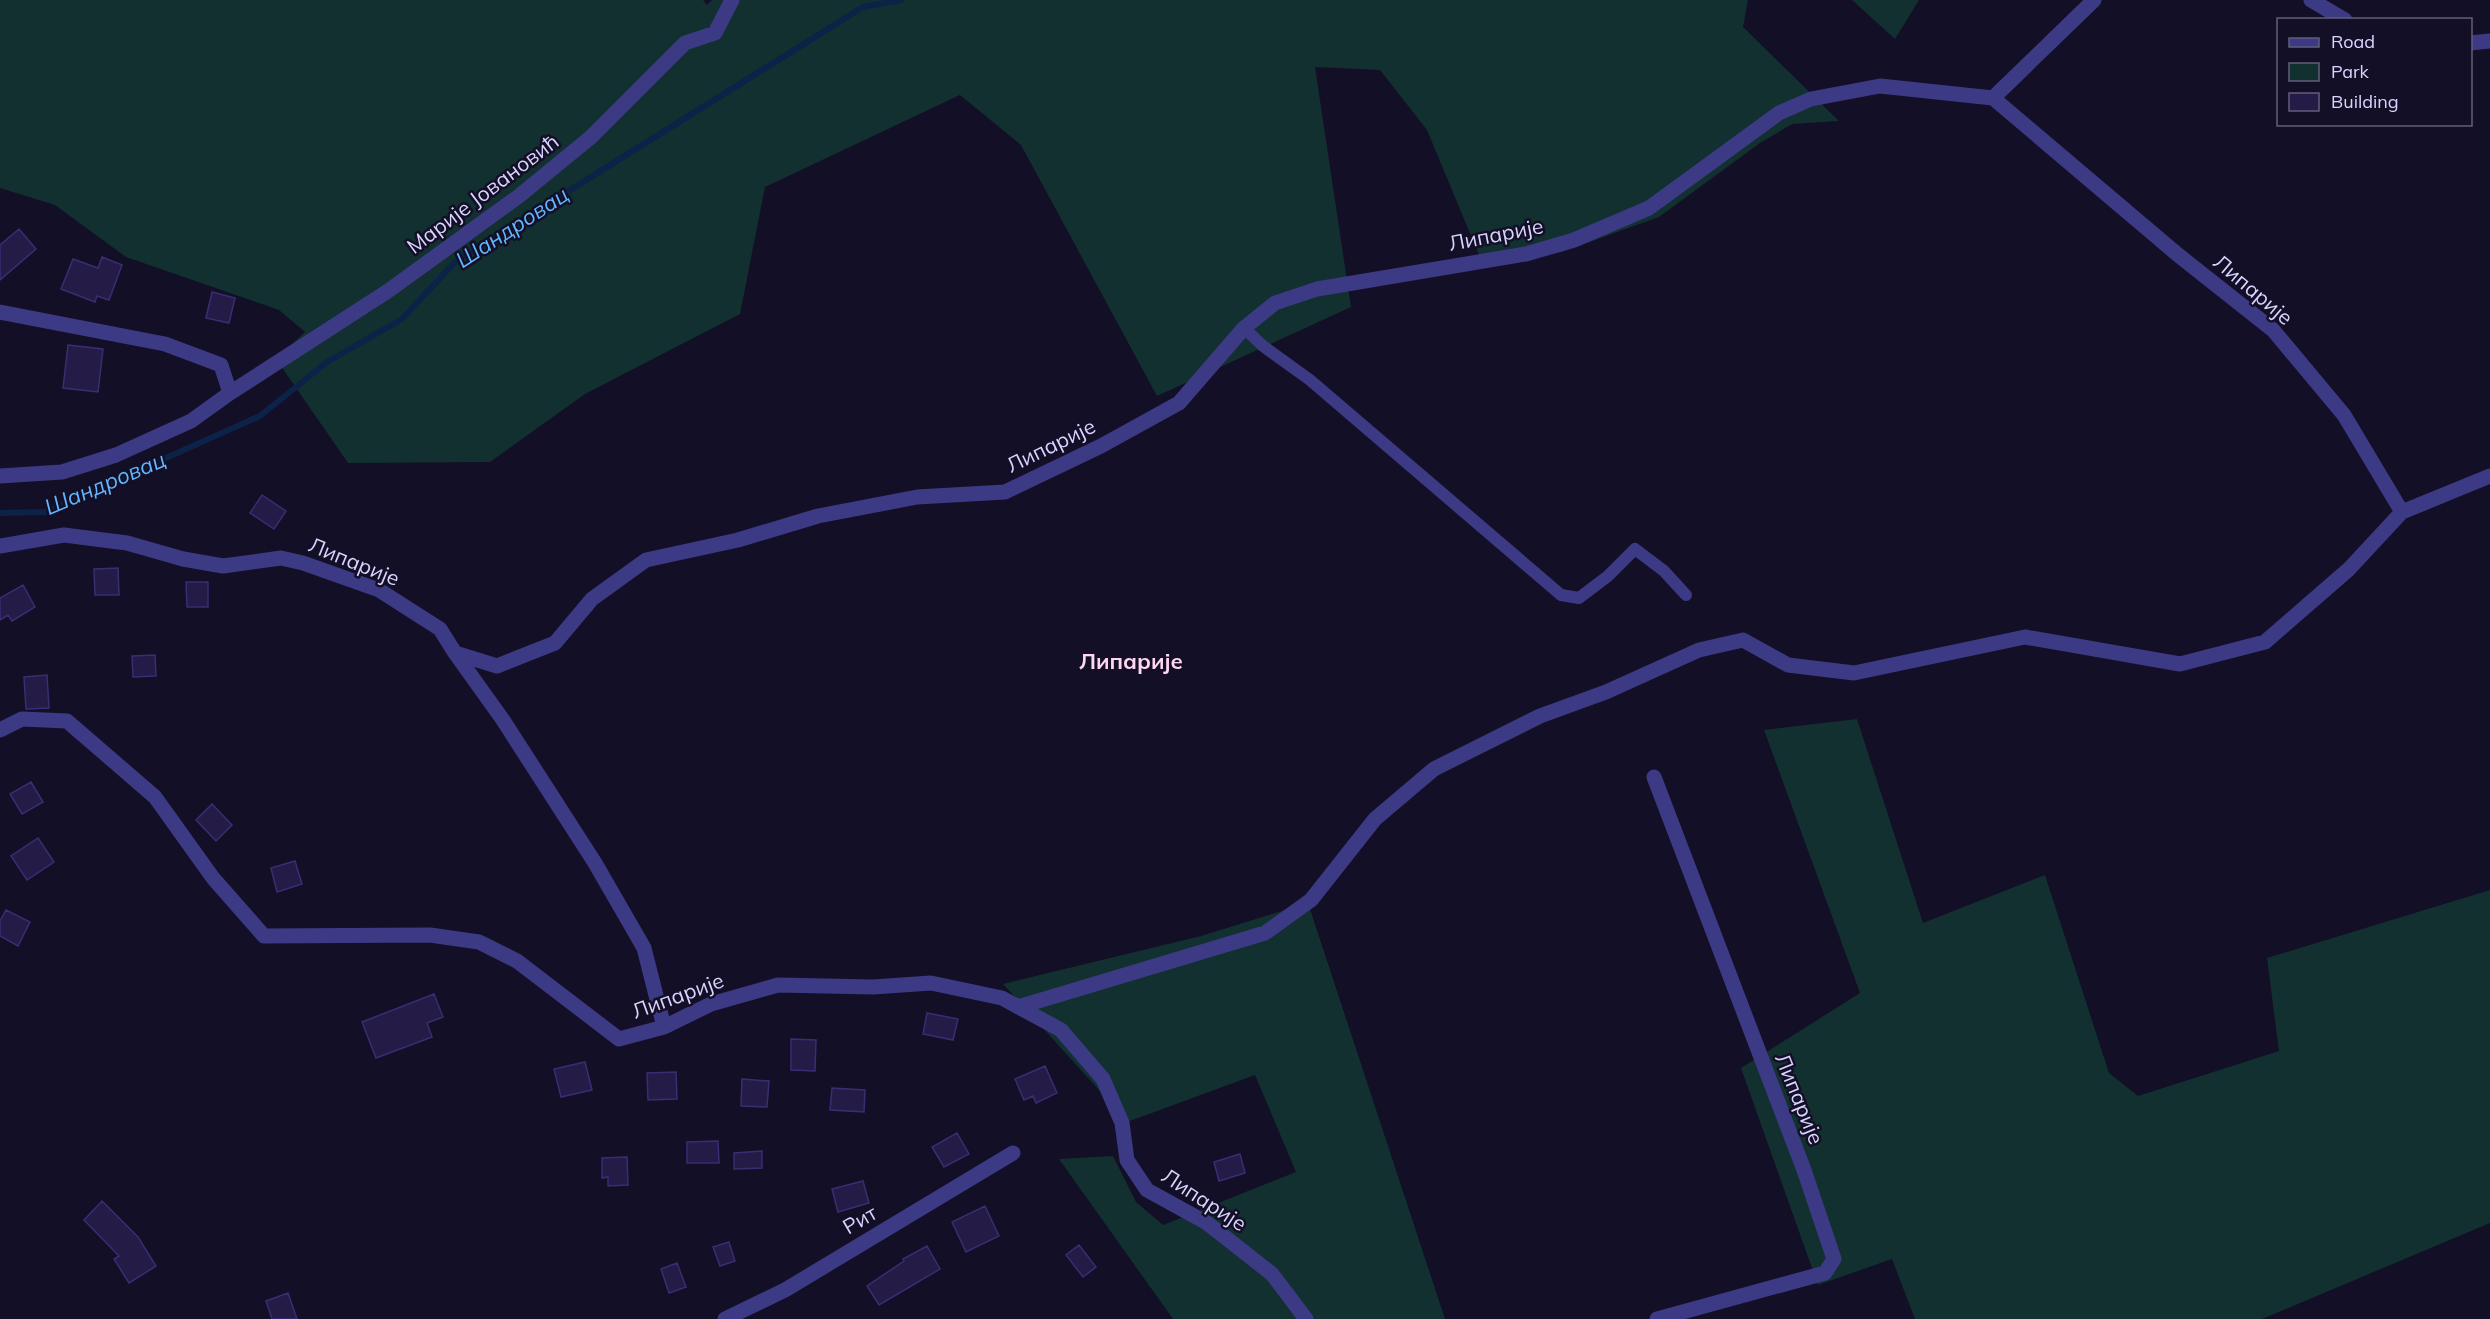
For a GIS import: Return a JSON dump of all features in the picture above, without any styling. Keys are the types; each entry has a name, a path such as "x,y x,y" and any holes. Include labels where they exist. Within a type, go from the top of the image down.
{"street":[{"name":"Марије Јовановић","path":"0,476 62,472 116,455 191,421 230,393 421,269 447,246 519,196 591,137 685,43 715,33 732,0"},
{"path":"1993,98 2094,0"},
{"path":"2311,0 2342,18"},
{"path":"2472,44 2490,41"},
{"name":"Липарије","path":"0,546 64,535 127,543 183,559 223,566 281,558 379,590 440,628 455,652 497,666 555,643 592,599 646,560 738,540 818,516 917,497 1005,492 1101,446 1179,403 1244,328 1275,303 1317,289 1526,254 1574,240 1649,208 1779,113 1811,99 1880,86 1993,98 2177,254 2273,330 2344,415 2402,512"},
{"path":"0,312 165,344 221,365 230,393"},
{"path":"1018,1007 1264,933 1311,900 1375,819 1434,769 1540,716 1606,692 1700,650 1743,640 1788,665 1854,673 2025,636 2180,664 2265,642 2349,569 2402,512 2490,476"},
{"path":"455,652 503,720 644,948 664,1027"},
{"name":"Липарије","path":"0,730 22,719 67,721 155,796 213,878 264,936 430,935 479,942 517,961 619,1039 664,1027 711,1004 778,985 873,987 931,983 1002,998 1061,1030 1103,1079 1122,1123 1127,1160 1147,1190 1207,1223 1272,1274 1306,1319"},
{"name":"Липарије","path":"1653,777 1804,1170 1834,1259 1825,1273 1657,1319"},
{"name":"Рит","path":"725,1319 785,1290 1013,1154"}],"lane":[{"path":"1244,328 1263,346 1311,380 1561,595 1579,598 1608,576 1635,549 1664,571 1686,595"}],"green space":[{"path":"0,0 703,0 707,5 712,0 1748,0 1743,27 1839,121 1792,124 1760,143 1659,217 1562,252 1484,267 1427,130 1380,70 1315,67 1351,307 1157,396 1021,145 960,95 765,187 740,314 585,394 490,462 348,463 276,359 305,332 279,310 126,257 55,205 0,188"},
{"path":"1852,0 1919,0 1895,39"},
{"path":"1857,719 1923,923 2045,875 2109,1073 2138,1096 2279,1051 2267,958 2490,890 2490,1223 2262,1319 1915,1319 1892,1259 1818,1285 1741,1068 1860,993 1764,730"},
{"path":"1308,903 1445,1319 1173,1319 1059,1159 1113,1156 1136,1202 1163,1225 1296,1172 1255,1075 1119,1125 1108,1100 1003,984 1201,936"}],"building":[{"path":"19,229 36,249 0,280 0,245"},
{"path":"102,257 122,265 109,300 97,296 95,302 61,289 73,259 98,268"},
{"path":"212,292 235,298 229,323 206,318"},
{"path":"68,345 103,349 98,392 63,388"},
{"path":"262,495 286,511 274,529 250,513"},
{"path":"118,568 119,595 95,595 94,569"},
{"path":"186,582 208,582 208,607 187,607"},
{"path":"23,585 35,607 12,621 8,615 0,620 0,598"},
{"path":"155,655 156,676 133,677 132,656"},
{"path":"47,675 49,708 26,709 24,677"},
{"path":"31,782 43,802 22,814 10,794"},
{"path":"212,804 232,825 216,841 196,820"},
{"path":"38,838 54,862 27,880 11,856"},
{"path":"295,861 302,884 277,892 271,868"},
{"path":"6,910 30,922 18,946 0,936 0,921"},
{"path":"434,994 443,1017 427,1023 432,1037 376,1058 362,1022"},
{"path":"927,1013 958,1019 953,1040 923,1034"},
{"path":"791,1039 816,1040 815,1071 791,1070"},
{"path":"585,1062 592,1090 561,1097 554,1069"},
{"path":"1045,1066 1057,1093 1036,1103 1033,1096 1024,1100 1015,1079"},
{"path":"676,1072 677,1099 648,1100 647,1073"},
{"path":"742,1079 769,1081 767,1107 741,1106"},
{"path":"832,1088 865,1090 864,1112 830,1110"},
{"path":"957,1133 969,1154 944,1167 932,1147"},
{"path":"718,1141 719,1163 687,1163 687,1142"},
{"path":"762,1151 762,1168 734,1169 734,1153"},
{"path":"1240,1154 1245,1173 1219,1181 1214,1162"},
{"path":"627,1157 628,1185 608,1186 608,1177 602,1178 602,1158"},
{"path":"863,1181 869,1203 838,1212 832,1189"},
{"path":"102,1201 138,1237 156,1266 129,1283 114,1259 119,1256 84,1220"},
{"path":"985,1206 999,1236 966,1252 952,1222"},
{"path":"729,1242 735,1261 720,1266 713,1247"},
{"path":"1079,1245 1096,1267 1083,1277 1066,1255"},
{"path":"927,1246 940,1269 879,1305 867,1286 904,1261 903,1259"},
{"path":"677,1263 686,1287 669,1293 661,1269"},
{"path":"288,1293 297,1319 272,1319 266,1301"}],"waterway":[{"name":"Шандровац","path":"0,513 45,512 260,416 327,362 402,319 455,262 863,7 901,0"}],"district":[{"name":"Липарије","path":"1131,661"}]}
